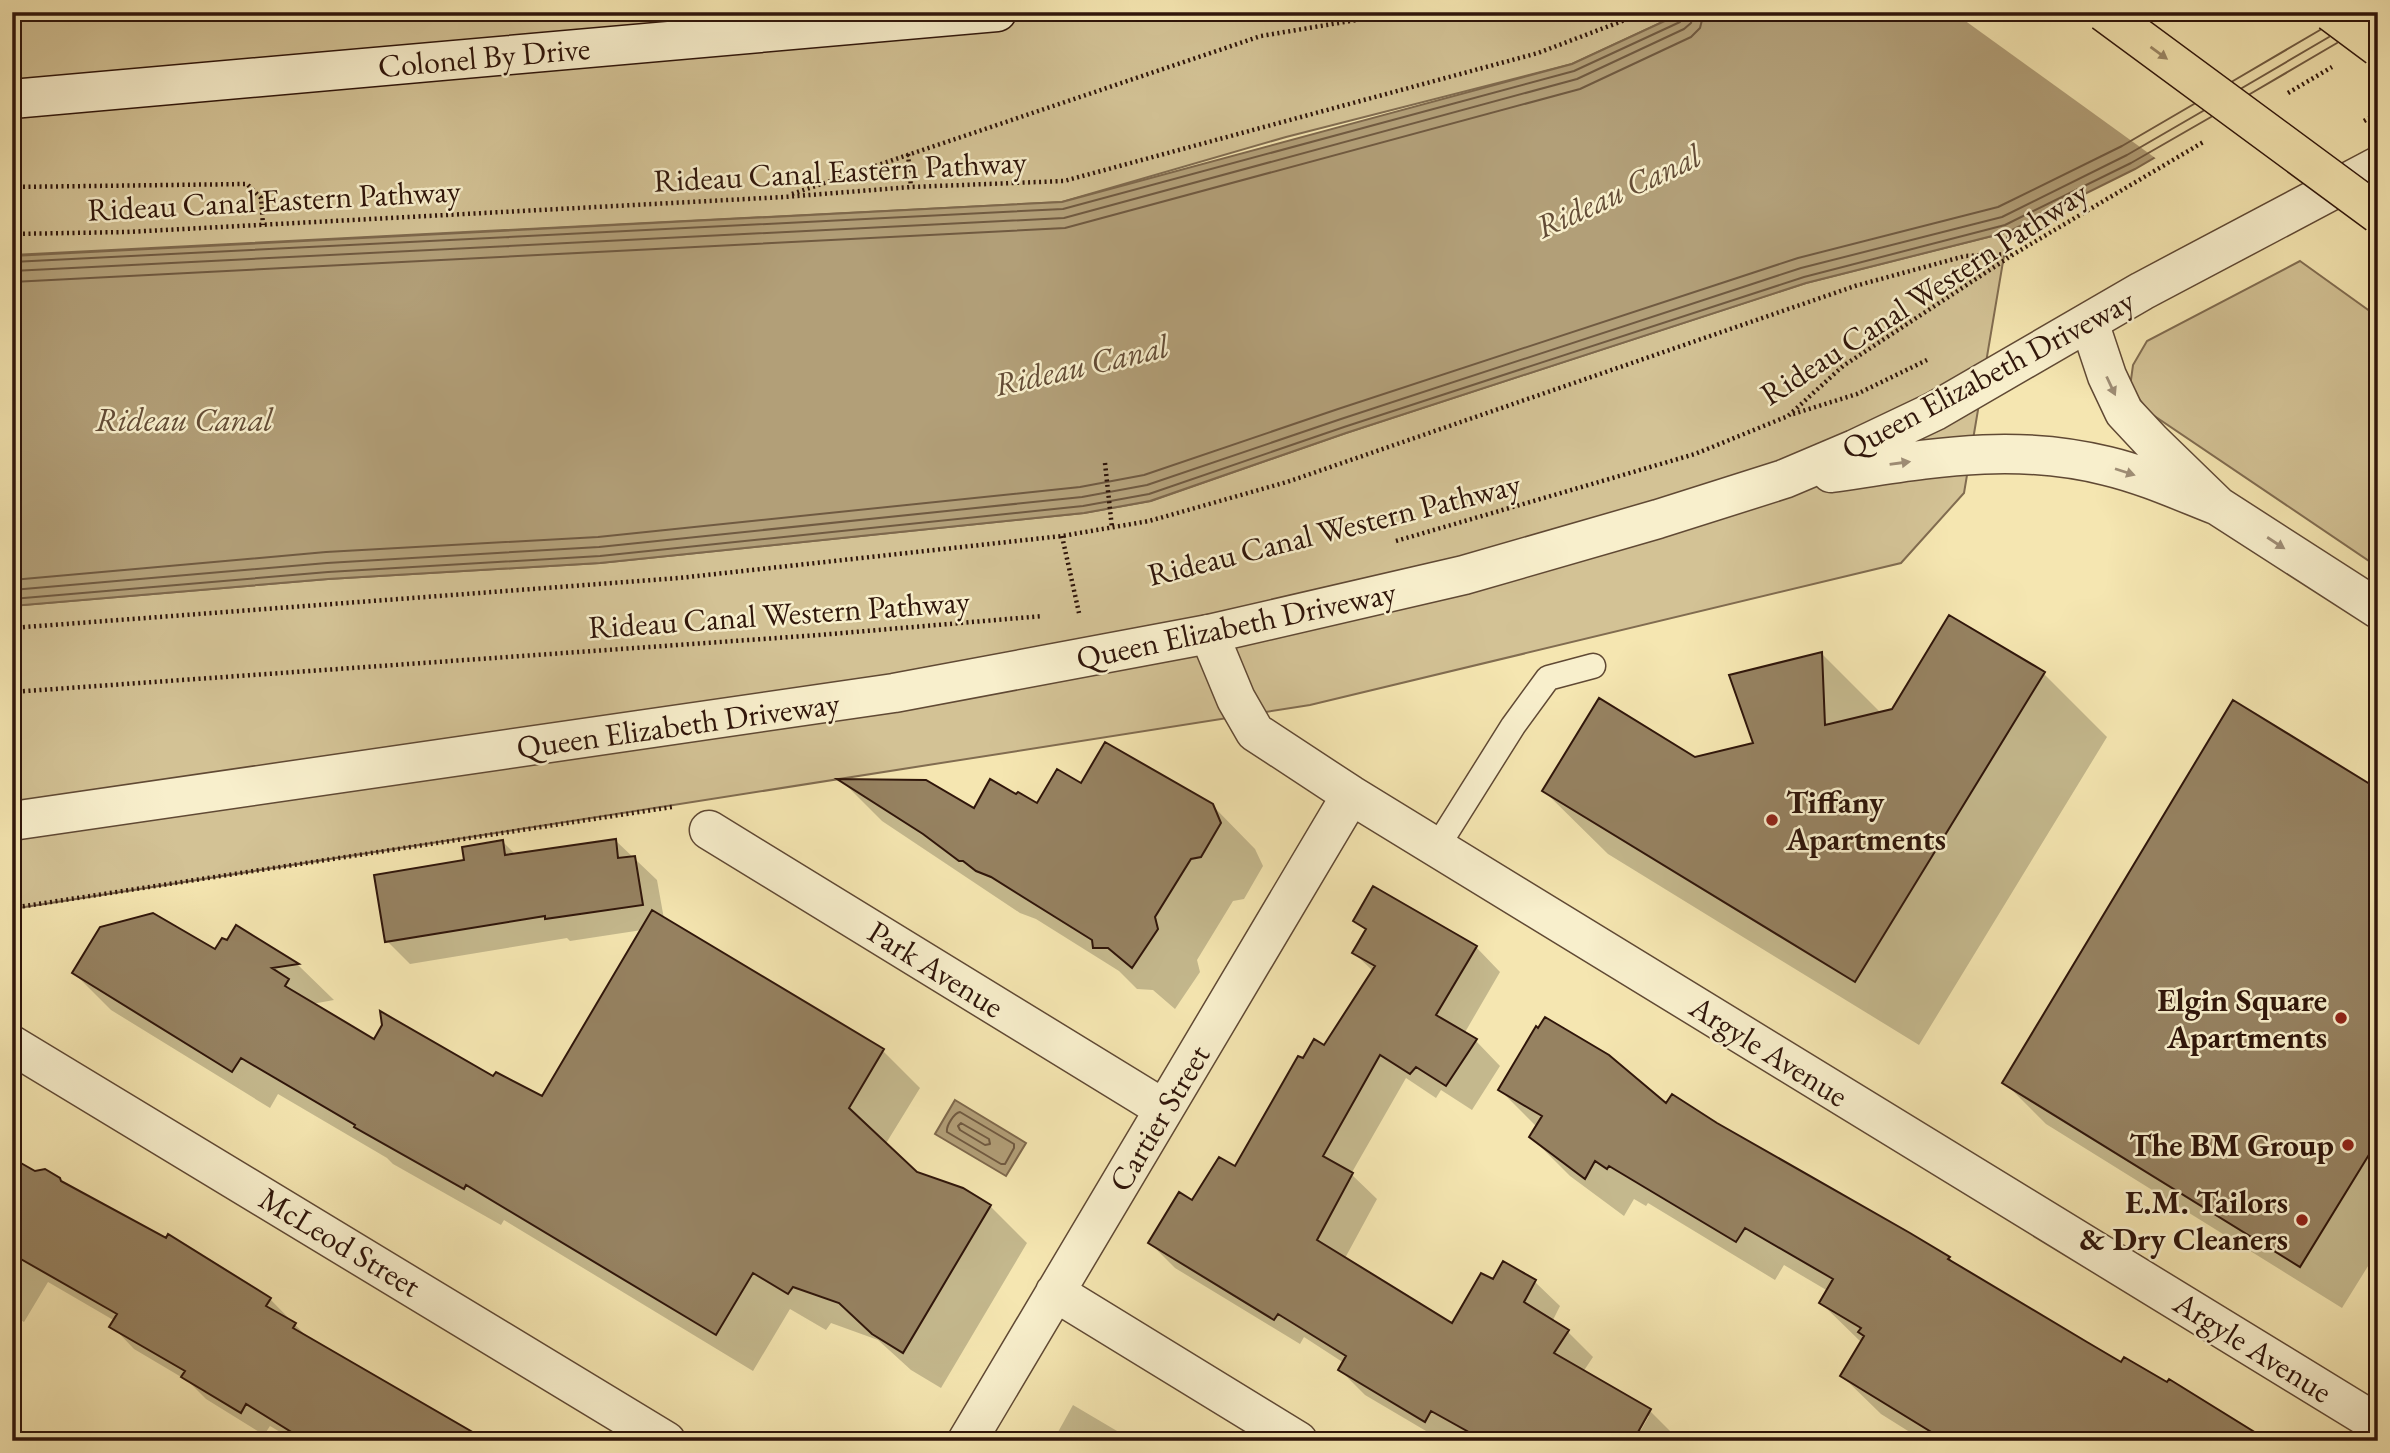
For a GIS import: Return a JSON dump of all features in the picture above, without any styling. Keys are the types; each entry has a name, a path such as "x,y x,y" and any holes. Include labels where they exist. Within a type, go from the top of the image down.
{"highway":[{"path":"2104,12 2378,214"},
{"path":"2331,12 2378,47"}],"street":[{"name":"Colonel By Drive","path":"12,99 997,12"},
{"name":"Queen Elizabeth Driveway","path":"12,821 894,693 1209,634 1464,575 1658,519 1784,479 1935,411 2142,291 2378,166"},
{"path":"2089,322 2107,376 2124,412 2218,506 2378,609"},
{"path":"1784,479 1963,455 2041,454 2109,467 2218,506"},
{"name":"Argyle Avenue","path":"1209,634 1236,699 1255,732 1351,795 2378,1424"},
{"name":"Cartier Street","path":"967,1441 1351,795"},
{"name":"Park Avenue","path":"709,830 1164,1109"},
{"name":"McLeod Street","path":"12,1045 666,1441"},
{"path":"1055,1292 1298,1441"}],"lane":[{"path":"1437,847 1513,726 1548,678 1593,666"}],"path":[{"path":"784,197 1261,36 1404,12"},
{"name":"Rideau Canal Eastern Pathway","path":"12,234 127,232 784,197 911,187 1064,181 1538,53 1646,12"},
{"path":"2287,93 2332,67"},
{"name":"Rideau Canal Western Pathway","path":"1388,544 1696,454 1788,416 1843,366 2014,254 2216,135"},
{"path":"908,155 911,187"},
{"path":"12,187 247,184 261,198 263,225"},
{"path":"12,628 679,578 1062,536 1150,521 1287,482 1855,286 1965,256 2014,254"},
{"path":"1105,463 1111,528"},
{"path":"1062,536 1079,613 1091,611"},
{"name":"Rideau Canal Western Pathway","path":"12,692 1051,616"},
{"path":"12,908 678,806 709,830"}],"shaded area":[{"path":"12,12 1684,12 1572,64 1286,137 1062,202 12,255"},
{"path":"2008,232 1964,493 1901,563 1310,705 12,909 12,606 328,579 600,563 1084,513 1151,501 1346,433 1806,283"},
{"path":"2300,261 2378,317 2378,567 2150,413 2130,387 2133,365 2147,341"}],"water":[{"name":"Rideau Canal","path":"1684,12 2378,12 2378,27 2135,169 2008,232 1806,283 1346,433 1150,501 1084,513 600,563 328,579 12,606 12,256 1062,202 1572,64"},
{"path":"955,1100 1026,1143 1006,1176 935,1134"}],"pier":[{"path":"1953,12 2378,12 2378,31 2158,160"}],"building":[{"name":"Tiffany Apartments","path":"1949,615 2045,672 1855,982 1542,791 1599,698 1695,757 1753,743 1729,675 1822,652 1825,725 1892,709"},
{"path":"2233,700 2378,789 2378,1140 2300,1267 2002,1083"},
{"path":"1105,742 1213,804 1221,823 1201,857 1191,859 1155,917 1158,929 1132,968 1108,948 1093,948 1092,940 991,877 959,861 923,834 837,779 926,780 974,808 990,779 1037,803 1057,769 1081,783"},
{"path":"616,839 618,858 635,856 643,905 545,919 545,916 385,942 374,875 464,860 462,847 503,840 505,855"},
{"path":"1373,886 1477,946 1436,1015 1477,1039 1446,1086 1416,1067 1410,1074 1380,1055 1323,1156 1353,1173 1317,1240 1452,1323 1481,1273 1493,1279 1503,1261 1536,1280 1524,1302 1569,1330 1554,1353 1651,1409 1633,1441 1485,1441 1431,1411 1425,1422 1338,1370 1346,1356 1278,1314 1274,1320 1148,1243 1179,1192 1192,1200 1219,1157 1235,1166 1298,1056 1303,1058 1314,1039 1324,1045 1375,966 1352,953 1366,929 1353,921"},
{"path":"652,910 884,1049 849,1108 917,1172 963,1188 991,1205 903,1353 872,1334 839,1303 793,1287 788,1294 753,1273 716,1335 466,1185 464,1189 354,1127 355,1125 241,1058 232,1072 72,973 100,927 153,913 215,949 222,938 227,940 236,925 299,964 272,968 289,979 285,986 374,1039 382,1025 380,1011 493,1076 496,1072 542,1096"},
{"path":"1545,1017 1609,1055 1666,1103 1672,1094 1717,1123 1910,1233 1950,1257 1948,1259 2121,1362 2124,1357 2167,1382 2169,1379 2269,1441 1946,1441 1840,1376 1864,1336 1858,1332 1861,1328 1819,1303 1833,1279 1745,1228 1736,1242 1609,1166 1607,1169 1595,1161 1585,1179 1529,1137 1542,1116 1498,1090 1536,1026 1538,1028"},
{"path":"12,1158 35,1171 45,1169 61,1181 166,1238 168,1234 271,1298 266,1306 296,1323 293,1328 488,1441 306,1441 246,1404 241,1413 181,1377 185,1371 109,1327 117,1314 12,1254"}],"place":[{"name":"Tiffany Apartments","path":"1772,820"},
{"name":"Elgin Square Apartments","path":"2341,1018"},
{"name":"The BM Group","path":"2348,1145"},
{"name":"E.M. Tailors & Dry Cleaners","path":"2302,1220"}]}
